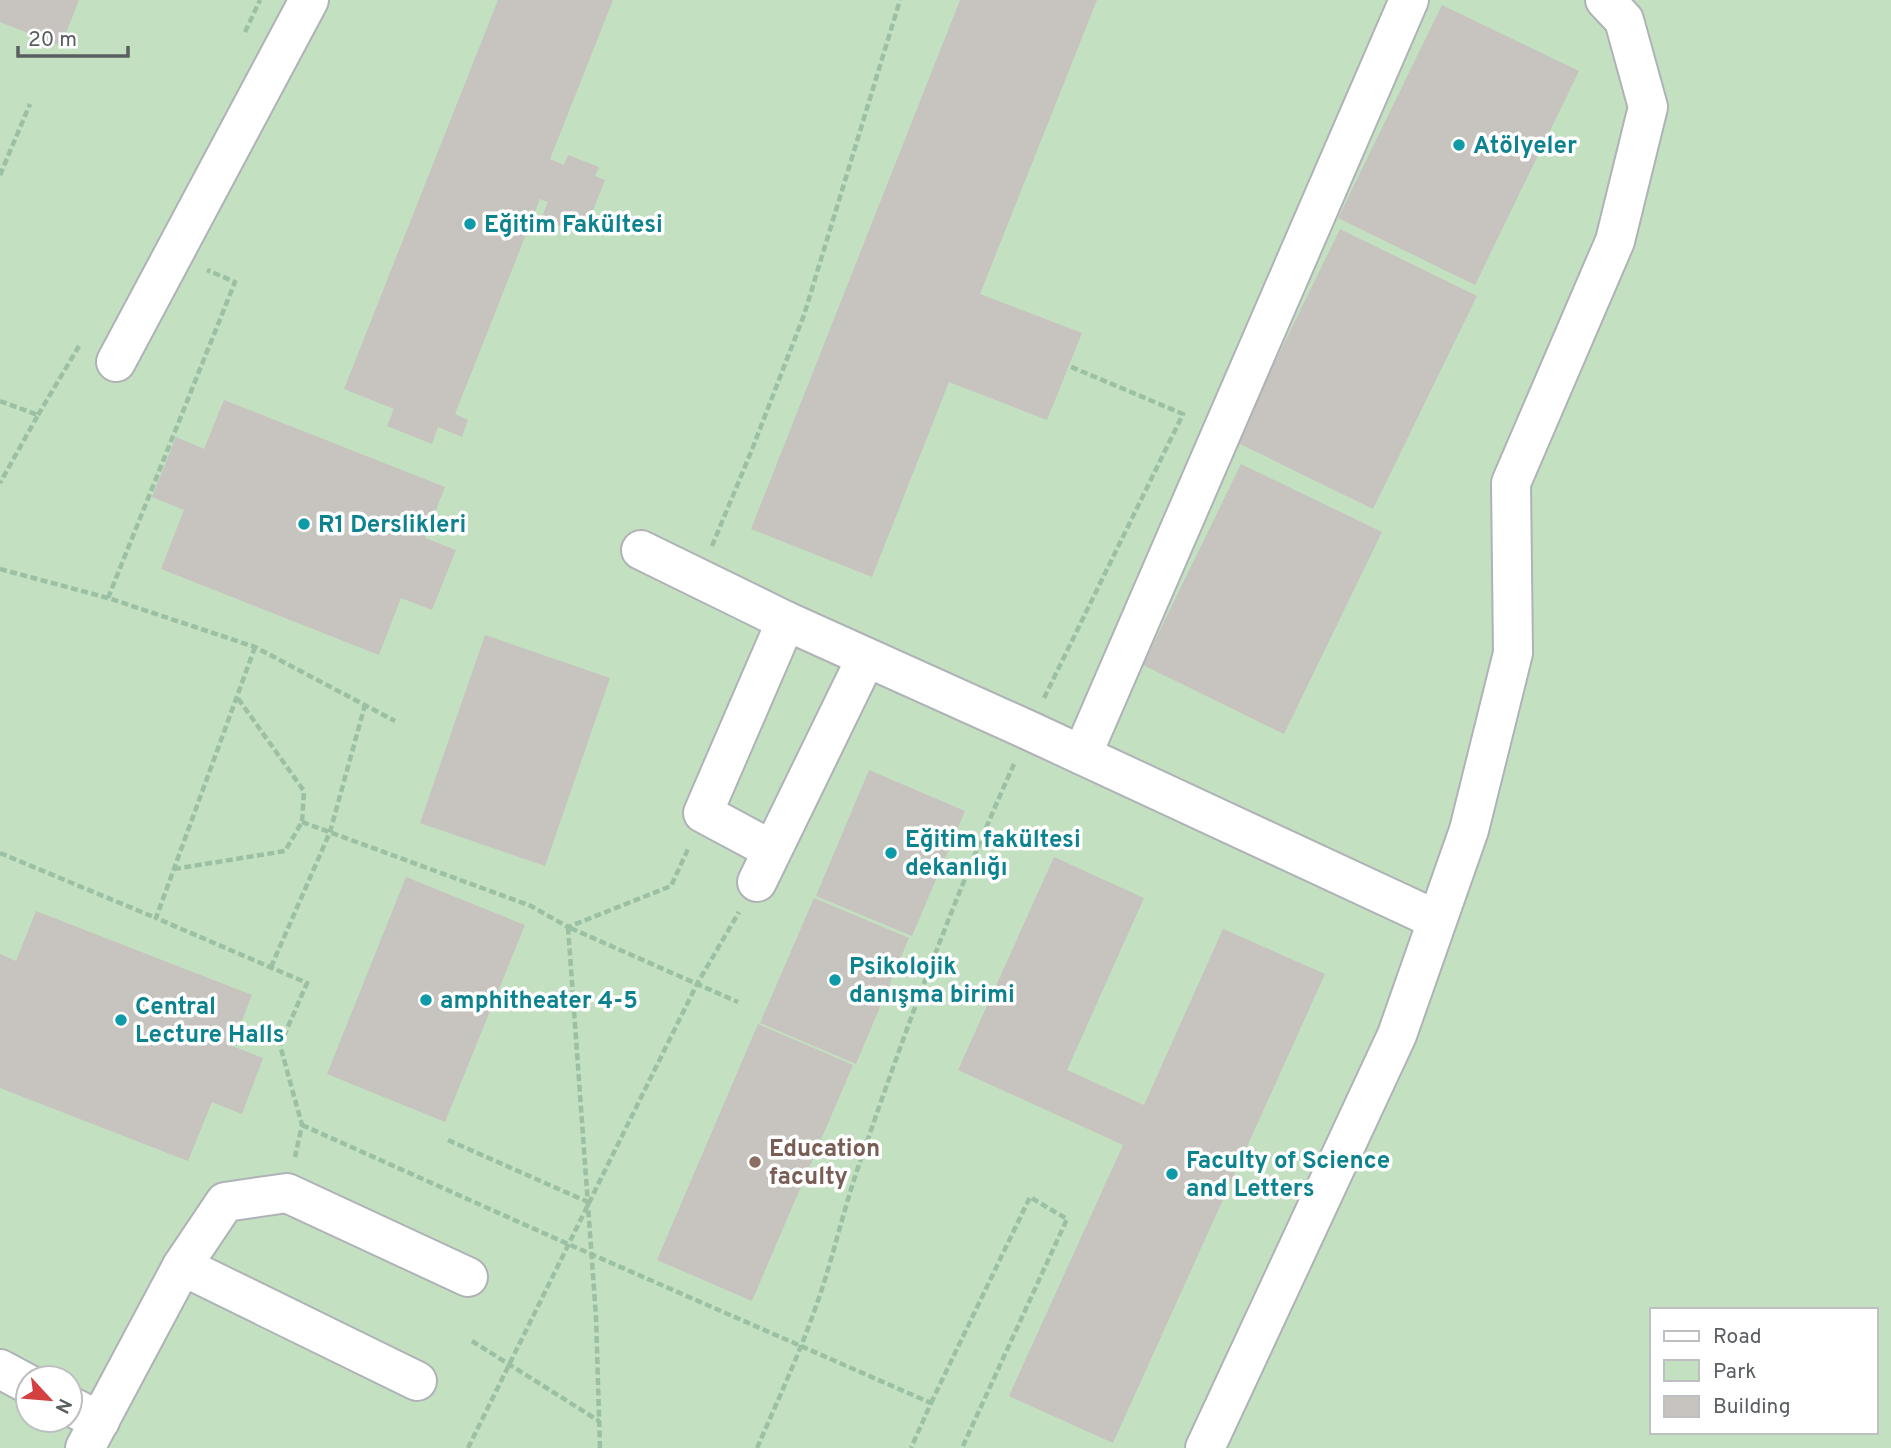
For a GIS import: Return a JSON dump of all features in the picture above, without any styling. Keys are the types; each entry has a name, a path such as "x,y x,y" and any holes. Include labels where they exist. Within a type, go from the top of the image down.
{"street":[{"path":"116,362 309,0"},
{"path":"1082,755 1409,0"},
{"path":"1205,1448 1397,1035 1469,830 1513,653 1511,483 1615,241 1648,107 1624,20 1605,0"},
{"path":"641,550 786,621 1437,920"},
{"path":"786,621 703,813 764,866 866,658"},
{"path":"85,1425 182,1266 225,1202 287,1193 468,1277"},
{"path":"182,1266 417,1381"}],"path":[{"path":"698,579 804,315 900,0"},
{"path":"0,175 30,104"},
{"path":"108,598 234,282 173,256"},
{"path":"757,1448 802,1347 826,1277 853,1181 901,1042 975,852 1028,730 1183,414 1069,366"},
{"path":"0,401 38,415 0,484"},
{"path":"0,569 108,598 255,647 395,721"},
{"path":"156,918 255,647"},
{"path":"174,869 285,851 302,822 304,791 237,696"},
{"path":"271,967 330,832 365,705"},
{"path":"568,927 671,886 703,813"},
{"path":"302,822 531,906 568,927 738,1002"},
{"path":"0,853 307,983 280,1045 302,1125 287,1193"},
{"path":"467,1448 697,984 764,866"},
{"path":"568,927 596,1317 600,1448"},
{"path":"302,1125 931,1403"},
{"path":"448,1140 588,1202"},
{"path":"911,1448 1030,1198 1067,1219 962,1448"},
{"path":"472,1341 600,1422"}],"green space":[{"path":"0,0 1891,0 1891,1448 0,1448"}],"building":[{"path":"0,0 79,0 61,46 0,22"},
{"name":"Eğitim Fakültesi","path":"498,0 613,0 550,159 564,165 568,155 599,167 595,176 605,180 586,228 571,221 567,229 541,219 548,202 540,199 455,414 468,420 462,437 438,427 432,444 387,426 394,409 344,389"},
{"path":"960,0 1097,0 980,294 1082,333 1047,420 949,382 872,577 751,529"},
{"name":"Atölyeler","path":"1442,5 1579,71 1475,285 1338,218"},
{"path":"1340,229 1477,296 1373,509 1236,442"},
{"name":"R1 Derslikleri","path":"224,400 445,487 425,538 456,550 432,610 401,598 379,655 161,569 184,510 152,497 176,437 204,449"},
{"path":"1241,464 1382,532 1284,734 1143,665"},
{"path":"485,635 610,678 545,866 420,823"},
{"name":"Eğitim fakültesi dekanlığı","path":"869,770 965,811 912,936 816,896"},
{"name":"Faculty of Science and Letters","path":"1054,857 1144,898 1067,1070 1144,1105 1223,929 1325,974 1113,1443 1009,1396 1123,1145 958,1070"},
{"name":"amphitheater 4-5","path":"406,877 525,925 445,1122 327,1074"},
{"name":"Psikolojik danışma birimi","path":"814,898 909,938 856,1064 760,1023"},
{"name":"Central Lecture Halls","path":"36,911 252,995 232,1046 263,1058 242,1114 212,1102 188,1161 0,1088 0,954 16,961"},
{"name":"Education faculty","path":"758,1024 853,1065 752,1301 657,1260"}],"place":[{"name":"Atölyeler","path":"1459,145"},
{"name":"Eğitim Fakültesi","path":"470,224"},
{"name":"R1 Derslikleri","path":"304,524"},
{"name":"Eğitim fakültesi dekanlığı","path":"891,853"},
{"name":"Psikolojik danışma birimi","path":"835,980"},
{"name":"amphitheater 4-5","path":"426,1000"},
{"name":"Central Lecture Halls","path":"121,1020"},
{"name":"Education faculty","path":"755,1162"},
{"name":"Faculty of Science and Letters","path":"1172,1174"}]}
